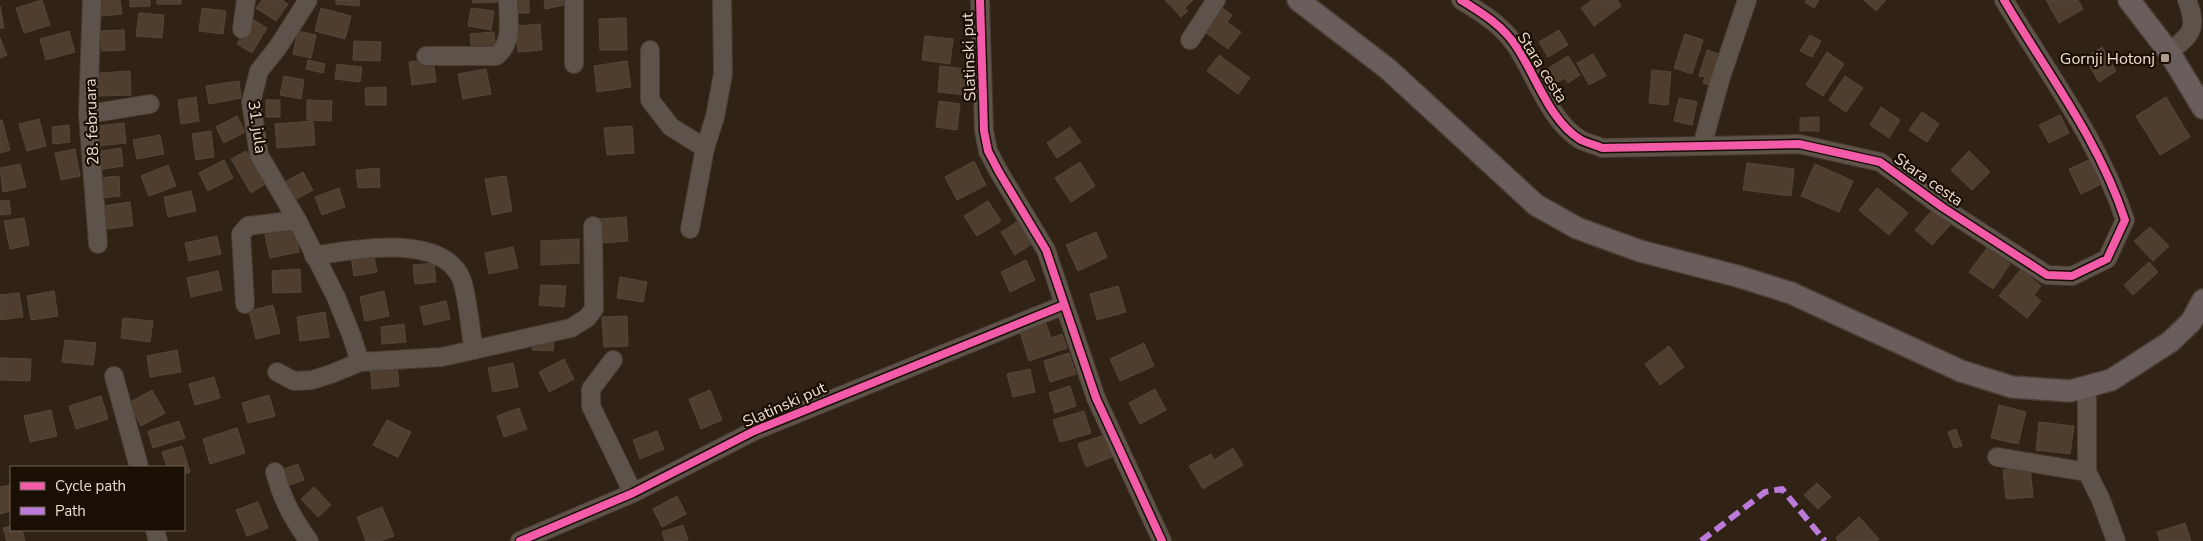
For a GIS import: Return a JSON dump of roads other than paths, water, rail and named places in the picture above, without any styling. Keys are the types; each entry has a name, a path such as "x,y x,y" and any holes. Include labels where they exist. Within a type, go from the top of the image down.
{"main road":[{"path":"1298,0 1388,69 1536,205 1577,228 1640,251 1737,276 1791,294 1960,371 2012,387 2070,391 2111,380 2170,342 2191,322 2203,300"},
{"path":"2129,0 2169,52 2203,108"}],"street":[{"name":"28. februara","path":"92,0 88,114 98,244"},
{"path":"242,30 246,0"},
{"name":"31. jula","path":"308,0 278,47 259,71 251,102 260,155 297,220 336,298 352,336 360,362"},
{"path":"426,56 496,56 506,47 508,40 508,0"},
{"path":"574,0 574,64"},
{"path":"690,229 705,148 715,116 723,74 722,0"},
{"name":"Slatinski put","path":"980,0 984,131 988,151 1046,250 1096,398 1162,541"},
{"path":"1190,40 1216,0"},
{"name":"Stara cesta","path":"1461,0 1495,21 1516,46 1541,91 1562,122 1580,139 1602,148 1799,144 1880,162 1942,207 2048,275 2072,276 2107,259 2125,220 2113,184 2072,106 2004,0"},
{"path":"1702,146 1720,80 1747,0"},
{"path":"2169,52 2189,37 2194,18 2187,0"},
{"path":"650,50 650,100 671,127 705,148"},
{"path":"88,114 150,104"},
{"path":"245,304 240,234 243,229 248,226 297,220"},
{"path":"277,372 294,381 312,380 360,362 442,357 571,328 586,318 594,309 593,226"},
{"path":"314,256 356,248 398,248 430,252 442,257 453,266 461,279 474,350"},
{"name":"Slatinski put","path":"520,541 633,493 754,431 1064,304"},
{"path":"613,360 591,389 591,406 633,493"},
{"path":"114,376 139,466"},
{"path":"2086,386 2087,472 2101,500 2116,541"},
{"path":"1997,457 2087,472"},
{"path":"275,472 282,497 293,519 309,541"}],"place":[{"name":"Gornji Hotonj","path":"2165,58"}]}
